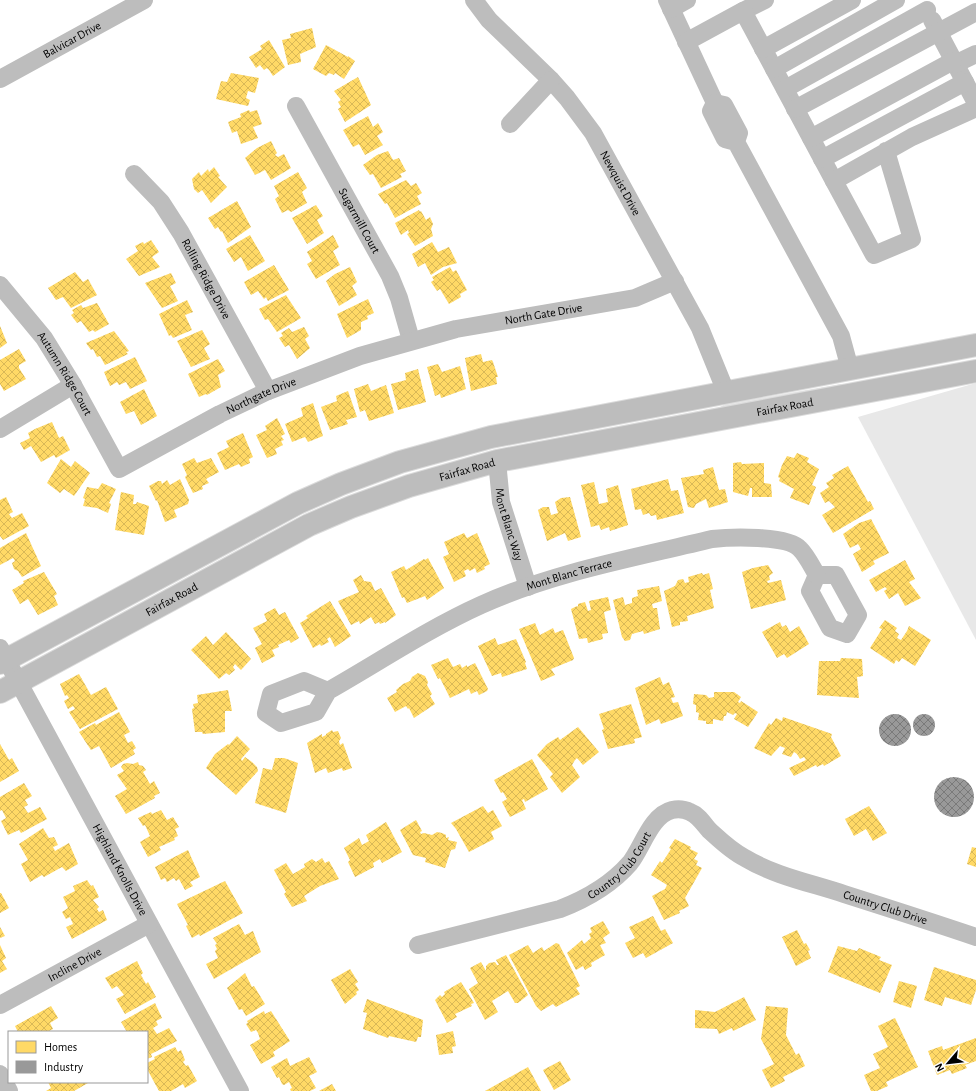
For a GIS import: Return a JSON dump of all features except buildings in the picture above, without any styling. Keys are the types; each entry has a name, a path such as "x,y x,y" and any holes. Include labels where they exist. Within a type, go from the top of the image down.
{"main road":[{"name":"Fairfax Road","path":"2,657 298,502 400,462 445,448 491,437 976,345"},
{"path":"776,408 788,400 832,391 850,369"},
{"name":"Fairfax Road","path":"0,692 309,525 351,507 409,486 497,461 976,370"},
{"path":"610,440 630,430 700,415 726,397 726,392"},
{"path":"497,461 501,453 568,440 596,428 624,412"}],"street":[{"name":"Balvicar Drive","path":"0,79 144,0"},
{"name":"Newquist Drive","path":"474,0 489,20 551,80 593,132 700,328 726,392"},
{"path":"687,0 669,4 715,103 724,105 738,133 736,142 841,336 850,369"},
{"path":"686,42 765,0"},
{"path":"763,49 852,0"},
{"path":"774,69 896,0"},
{"path":"785,90 924,5 954,62 972,91 822,159"},
{"path":"743,11 874,255 912,239 886,152"},
{"path":"795,109 938,31 976,12"},
{"path":"811,138 954,62 976,54"},
{"path":"510,124 551,80"},
{"name":"Sugarmill Court","path":"296,106 390,276 399,298 411,340"},
{"path":"834,180 912,137 976,108"},
{"name":"Rolling Ridge Drive","path":"134,174 161,202 182,233 268,391"},
{"name":"North Gate Drive","path":"411,340 456,329 635,298 675,281"},
{"name":"Autumn Ridge Court","path":"0,285 44,338 73,385 119,469"},
{"name":"Northgate Drive","path":"119,469 220,414 268,391 353,358 411,340"},
{"path":"0,429 73,385"},
{"name":"Mont Blanc Way","path":"497,461 501,502 515,551 528,587"},
{"name":"Mont Blanc Terrace","path":"328,691 438,626 482,605 528,587 573,572 696,542 735,536 759,537 782,542 800,548 817,575"},
{"name":"Highland Knolls Drive","path":"2,657 19,682 240,1091"},
{"name":"Country Club Court","path":"418,945 578,902 598,891 616,877 638,851 656,820 662,814 672,810 689,811 697,816 725,844 744,858 794,879"},
{"name":"Country Club Drive","path":"794,879 976,937"},
{"name":"Incline Drive","path":"0,1005 149,924"},
{"path":"0,1074 9,1091"}],"shaded area":[{"path":"976,383 976,640 858,417"},
{"path":"841,384 844,385 714,411 725,404"}]}
